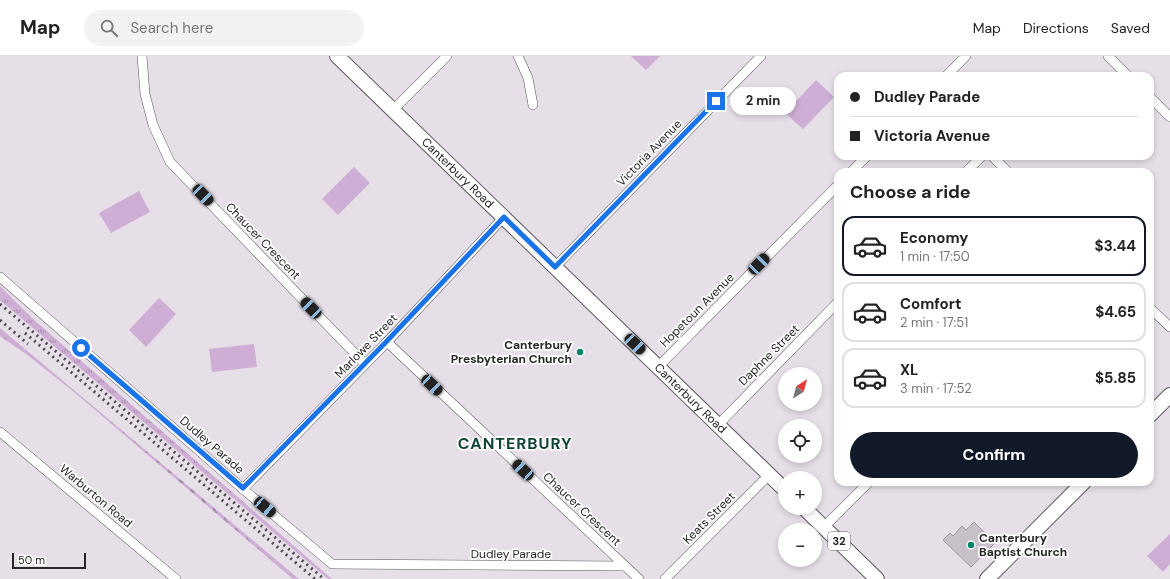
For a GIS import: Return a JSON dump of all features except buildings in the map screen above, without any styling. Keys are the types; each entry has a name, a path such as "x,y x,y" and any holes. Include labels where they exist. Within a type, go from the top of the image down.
{"main road":[{"name":"Canterbury Road","path":"337,56 778,483"},
{"path":"1154,411 1170,395"},
{"path":"987,579 1080,486"},
{"name":"32","path":"811,515 877,579"}],"street":[{"name":"Chaucer Crescent","path":"142,56 145,94 153,125 170,162 365,364"},
{"path":"393,110 447,56"},
{"path":"518,56 528,78 533,105"},
{"name":"Victoria Avenue","path":"555,267 761,56"},
{"path":"950,72 966,56"},
{"path":"1108,56 1124,72"},
{"path":"1154,101 1170,117"},
{"path":"855,168 862,160"},
{"path":"970,168 978,160"},
{"path":"996,160 1004,168"},
{"name":"Hopetoun Avenue","path":"658,367 834,189"},
{"name":"Marlowe Street","path":"243,488 365,364 504,217"},
{"name":"Dudley Parade","path":"0,277 332,564 625,566"},
{"name":"Daphne Street","path":"718,425 834,306"},
{"path":"1154,312 1170,327"},
{"name":"Chaucer Crescent","path":"386,342 639,579"},
{"name":"Warburton Road","path":"0,432 164,567 176,579"},
{"name":"Keats Street","path":"665,579 770,475"},
{"path":"824,527 865,486"}],"green space":[{"path":"631,56 660,56 646,70"},
{"path":"816,80 834,97 803,129 785,113"},
{"path":"354,167 370,183 338,215 322,199"},
{"path":"139,191 150,212 111,233 99,213"},
{"path":"0,286 33,319 332,579 328,579 0,300"},
{"path":"159,298 176,314 146,347 129,330"},
{"path":"0,328 299,579 293,579 74,392 26,354 0,336"},
{"path":"254,344 257,367 212,372 209,349"},
{"path":"1170,534 1170,564 1163,572 1147,556"}],"railway":[{"path":"0,304 324,579"},
{"path":"0,320 28,344"},
{"path":"25,333 315,579"}],"place":[{"name":"Canterbury Presbyterian Church","path":"580,352"},
{"name":"Canterbury Baptist Church","path":"971,545"}],"district":[{"name":"CANTERBURY","path":"515,443"}],"route":[{"path":"81,348 243,488 386,342 504,217 555,267 716,101"}]}
